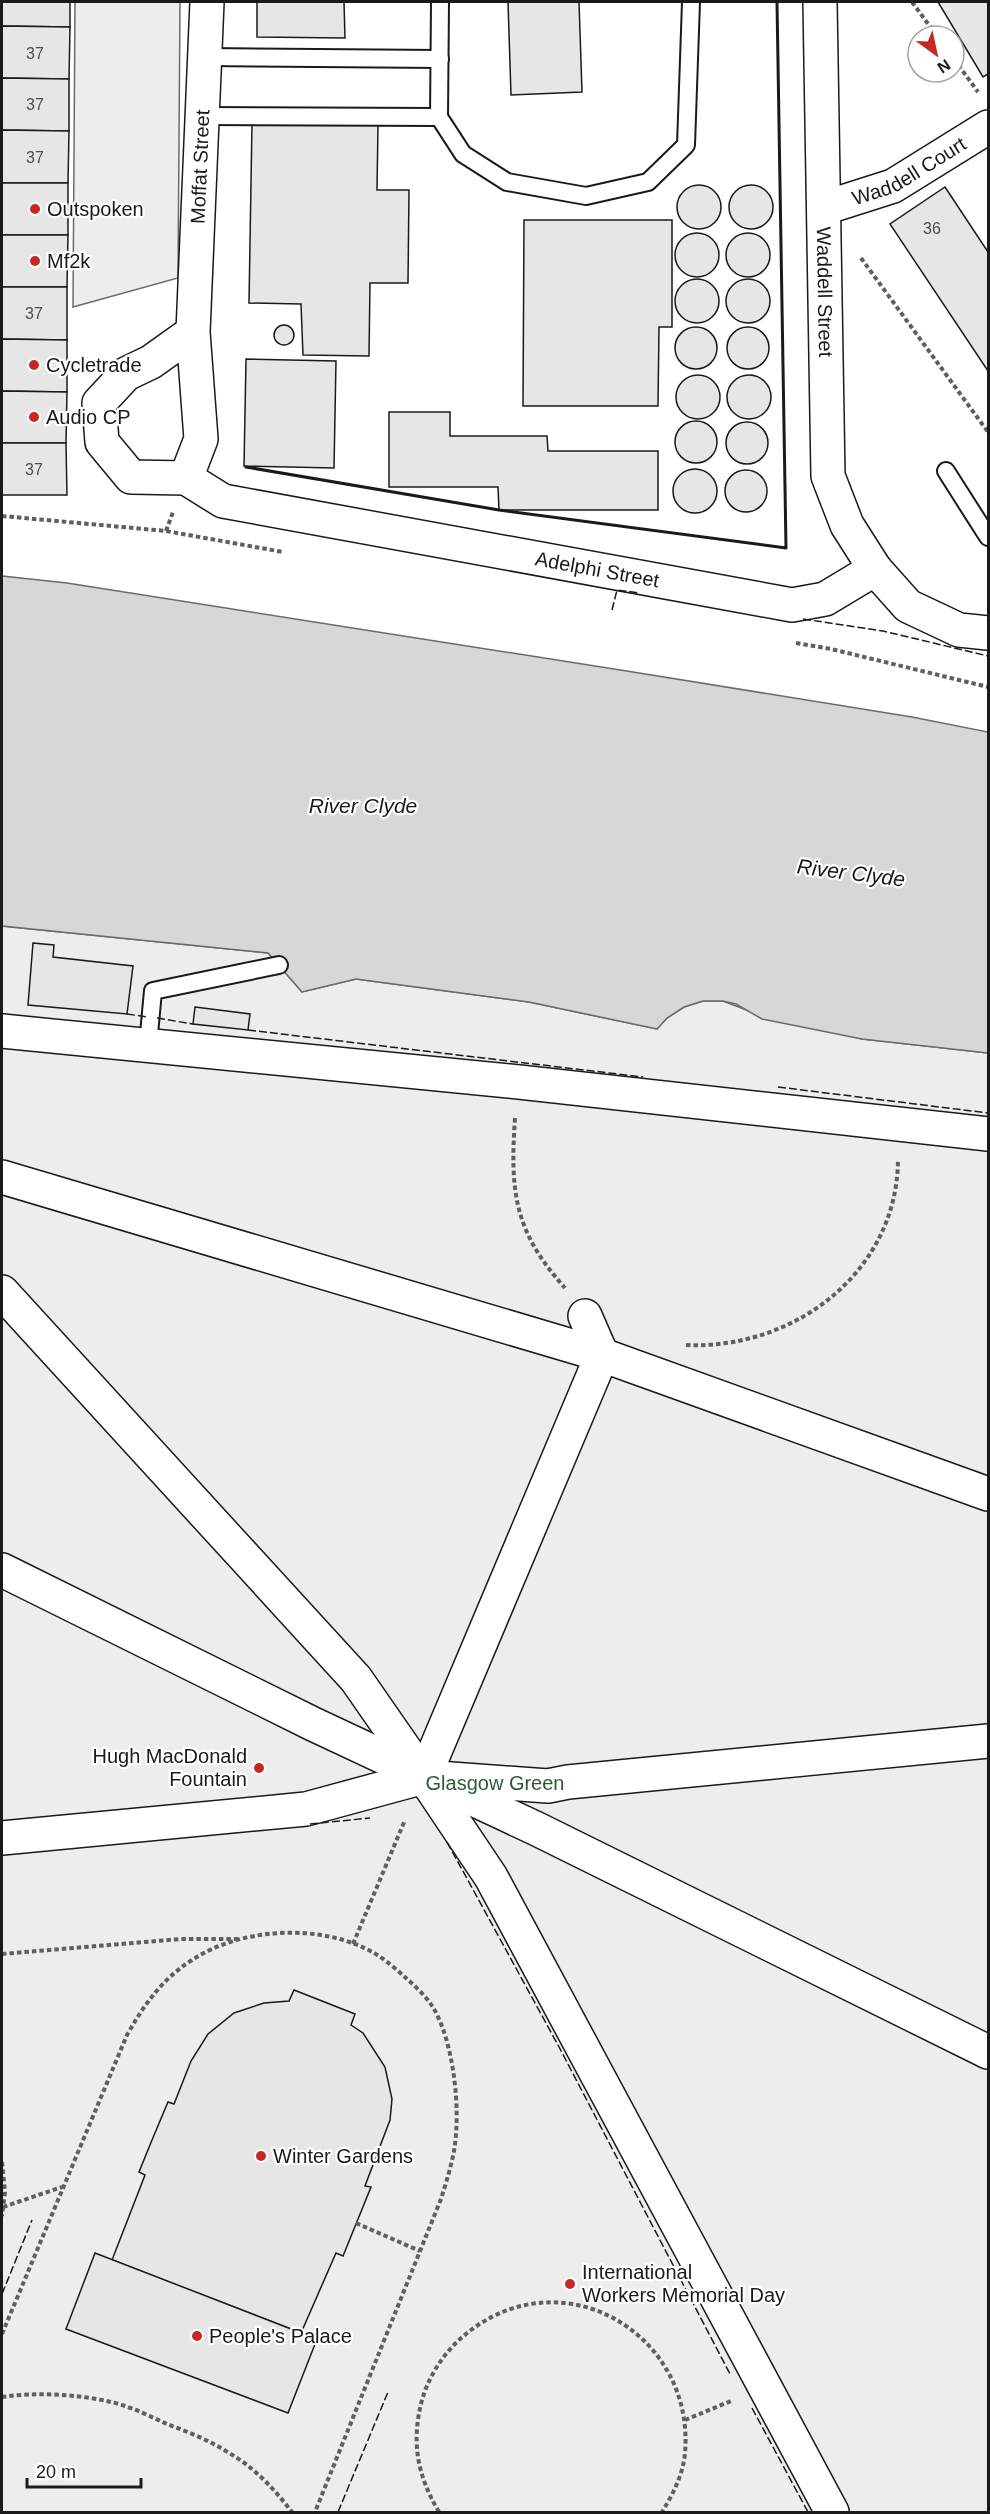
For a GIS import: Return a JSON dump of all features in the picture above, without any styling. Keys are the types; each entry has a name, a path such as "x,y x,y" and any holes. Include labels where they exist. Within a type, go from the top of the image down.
{"street":[{"name":"Moffat Street","path":"186,478 201,439 194,332 207,2"},
{"name":"Waddell Street","path":"820,2 828,476 848,525 875,569"},
{"name":"Waddell Court","path":"824,208 893,186 985,112"},
{"path":"186,478 131,477 102,442 99,403 126,374 151,362 194,332"},
{"name":"Adelphi Street","path":"186,478 223,501 792,605 825,599 875,569"},
{"path":"875,569 908,606 959,630 988,633"},
{"path":"2,1031 519,1082 988,1134"},
{"path":"2,1177 602,1355 988,1494"},
{"path":"2,1292 356,1679 424,1777 491,1877 832,2512"},
{"path":"424,1777 602,1355 577,1305"},
{"path":"2,1570 424,1777 547,1834 988,2052"},
{"path":"2,1838 306,1809 424,1777 548,1786 568,1782 988,1741"}],"lane":[{"path":"440,2 439,117 464,154 507,182 586,196 648,182 686,145 690,2"},
{"path":"204,57 440,59"},
{"path":"201,116 439,117"},
{"path":"946,471 988,537"},
{"path":"148,1045 153,991 279,965"}],"path":[{"path":"912,2 928,24"},
{"path":"966,80 985,112"},
{"path":"859,255 988,432"},
{"path":"2,516 166,531 284,552"},
{"path":"785,641 831,649 988,687"},
{"path":"515,1112 512,1180 516,1202 524,1226 547,1268 577,1305"},
{"path":"683,1345 705,1346 739,1342 779,1330 809,1315 834,1296 860,1265 887,1220 898,1171 898,1124"},
{"path":"353,1944 424,1777"},
{"path":"2,1954 180,1940 244,1939 298,1934 327,1936 375,1954 418,1989 433,2008 442,2028 453,2066 456,2124 454,2149 441,2199 315,2512"},
{"path":"2,2334 128,2035 143,2008 160,1986 193,1959 213,1949 244,1939"},
{"path":"2,2162 2,2216"},
{"path":"3,2207 63,2187"},
{"path":"356,2223 420,2251"},
{"path":"439,2512 426,2490 417,2457 416,2422 426,2388 443,2357 460,2338 484,2320 528,2304 555,2302 583,2306 608,2315 632,2329 651,2347 668,2369 679,2394 685,2420 685,2455 676,2489 662,2512"},
{"path":"685,2420 765,2387"},
{"path":"2,2397 52,2395 83,2398 112,2402 140,2412 194,2434 231,2453 264,2480 292,2512"}],"shaded area":[{"path":"75,2 180,2 178,278 73,307"},
{"name":"Glasgow Green","path":"2,926 268,953 302,992 356,979 529,1002 657,1029 667,1018 684,1007 703,1001 723,1001 749,1011 862,1039 988,1053 988,2512 2,2512"}],"water":[{"name":"River Clyde","path":"2,576 67,583 633,672 912,717 988,732 988,1053 862,1039 762,1019 736,1004 723,1001 703,1001 684,1007 667,1018 657,1029 529,1002 356,979 302,992 268,953 2,926"}],"building":[{"path":"2,2 70,2 70,27 2,26"},
{"path":"257,2 344,2 345,38 257,37"},
{"path":"508,2 579,2 582,92 511,95"},
{"path":"938,2 988,2 988,74 983,77 966,49 966,24 951,24"},
{"path":"2,26 70,27 69,79 2,78"},
{"path":"2,78 69,79 69,131 2,130"},
{"path":"252,123 378,125 377,190 409,190 408,283 370,283 369,356 303,355 301,304 249,303"},
{"path":"2,130 69,131 68,183 2,183"},
{"name":"Outspoken","path":"2,183 68,183 68,235 2,235"},
{"path":"699,185 714,192 721,207 714,222 699,229 684,222 677,207 684,192"},
{"path":"751,185 766,192 773,207 766,222 751,229 736,222 729,207 736,192"},
{"path":"945,187 988,252 988,371 890,224"},
{"path":"524,220 672,220 672,327 659,327 658,406 523,406"},
{"path":"697,233 712,240 719,255 712,270 697,277 682,270 675,255 682,240"},
{"path":"748,233 763,240 770,255 763,270 748,277 733,270 726,255 733,240"},
{"name":"Mf2k","path":"2,235 68,235 67,287 2,287"},
{"path":"697,279 712,286 719,301 712,316 697,323 682,316 675,301 682,286"},
{"path":"748,279 763,286 770,301 763,316 748,323 733,316 726,301 733,286"},
{"path":"2,287 67,287 67,340 2,339"},
{"path":"280,325 288,325 294,331 294,339 288,345 280,345 274,339 274,331"},
{"path":"696,327 704,328 711,333 716,340 716,356 711,363 704,368 696,369 688,368 681,363 676,356 675,348 676,340 681,333 688,328"},
{"path":"748,327 756,328 763,333 768,340 768,356 763,363 756,368 748,369 740,368 733,363 728,356 727,348 728,340 733,333 740,328"},
{"name":"Cycletrade","path":"2,339 67,340 67,392 2,391"},
{"path":"246,359 336,361 334,468 244,466"},
{"path":"698,375 713,382 720,397 713,412 698,419 683,412 676,397 683,382"},
{"path":"749,375 764,382 771,397 764,412 749,419 734,412 727,397 734,382"},
{"name":"Audio CP","path":"2,391 67,392 66,443 2,443"},
{"path":"389,412 450,412 450,436 547,436 548,451 658,451 658,510 499,510 498,487 389,487"},
{"path":"696,421 704,422 711,427 716,434 716,450 711,457 704,462 696,463 688,462 681,457 676,450 675,442 676,434 681,427 688,422"},
{"path":"747,422 755,423 762,428 767,435 767,451 762,458 755,463 747,464 739,463 732,458 727,451 726,443 727,435 732,428 739,423"},
{"path":"2,443 66,443 67,495 2,495"},
{"path":"695,469 710,476 717,491 710,506 695,513 680,506 673,491 680,476"},
{"path":"746,470 754,471 761,476 766,483 766,499 761,506 754,511 746,512 738,511 731,506 726,499 725,491 726,483 731,476 738,471"},
{"path":"33,943 54,945 53,957 133,966 127,1014 28,1005"},
{"path":"195,1007 250,1014 248,1030 193,1024"},
{"name":"Winter Gardens","path":"294,1990 355,2014 351,2025 363,2033 385,2067 392,2099 390,2120 365,2186 371,2187 343,2256 336,2253 301,2333 112,2260 145,2175 139,2172 168,2102 174,2104 191,2061 208,2034 234,2013 264,2003 289,2001"},
{"name":"People's Palace","path":"95,2253 317,2339 288,2413 66,2329"}],"fence":[{"path":"612,610 617,590 640,593"},
{"path":"803,619 883,631 988,656"},
{"path":"127,1014 148,1017"},
{"path":"157,1018 193,1024"},
{"path":"248,1030 643,1077"},
{"path":"778,1087 988,1113"},
{"path":"310,1824 370,1818"},
{"path":"447,1842 558,2045 730,2374"},
{"path":"2,2294 32,2220"},
{"path":"338,2512 388,2392"},
{"path":"752,2408 808,2512"}],"wall":[{"path":"246,467 499,510 786,548 777,2"}],"place":[{"name":"Outspoken","path":"35,209"},
{"name":"Mf2k","path":"35,261"},
{"name":"Cycletrade","path":"34,365"},
{"name":"Audio CP","path":"34,417"},
{"name":"Hugh MacDonald Fountain","path":"259,1768"},
{"name":"Winter Gardens","path":"261,2156"},
{"name":"International Workers Memorial Day","path":"570,2284"},
{"name":"People's Palace","path":"197,2336"}]}
